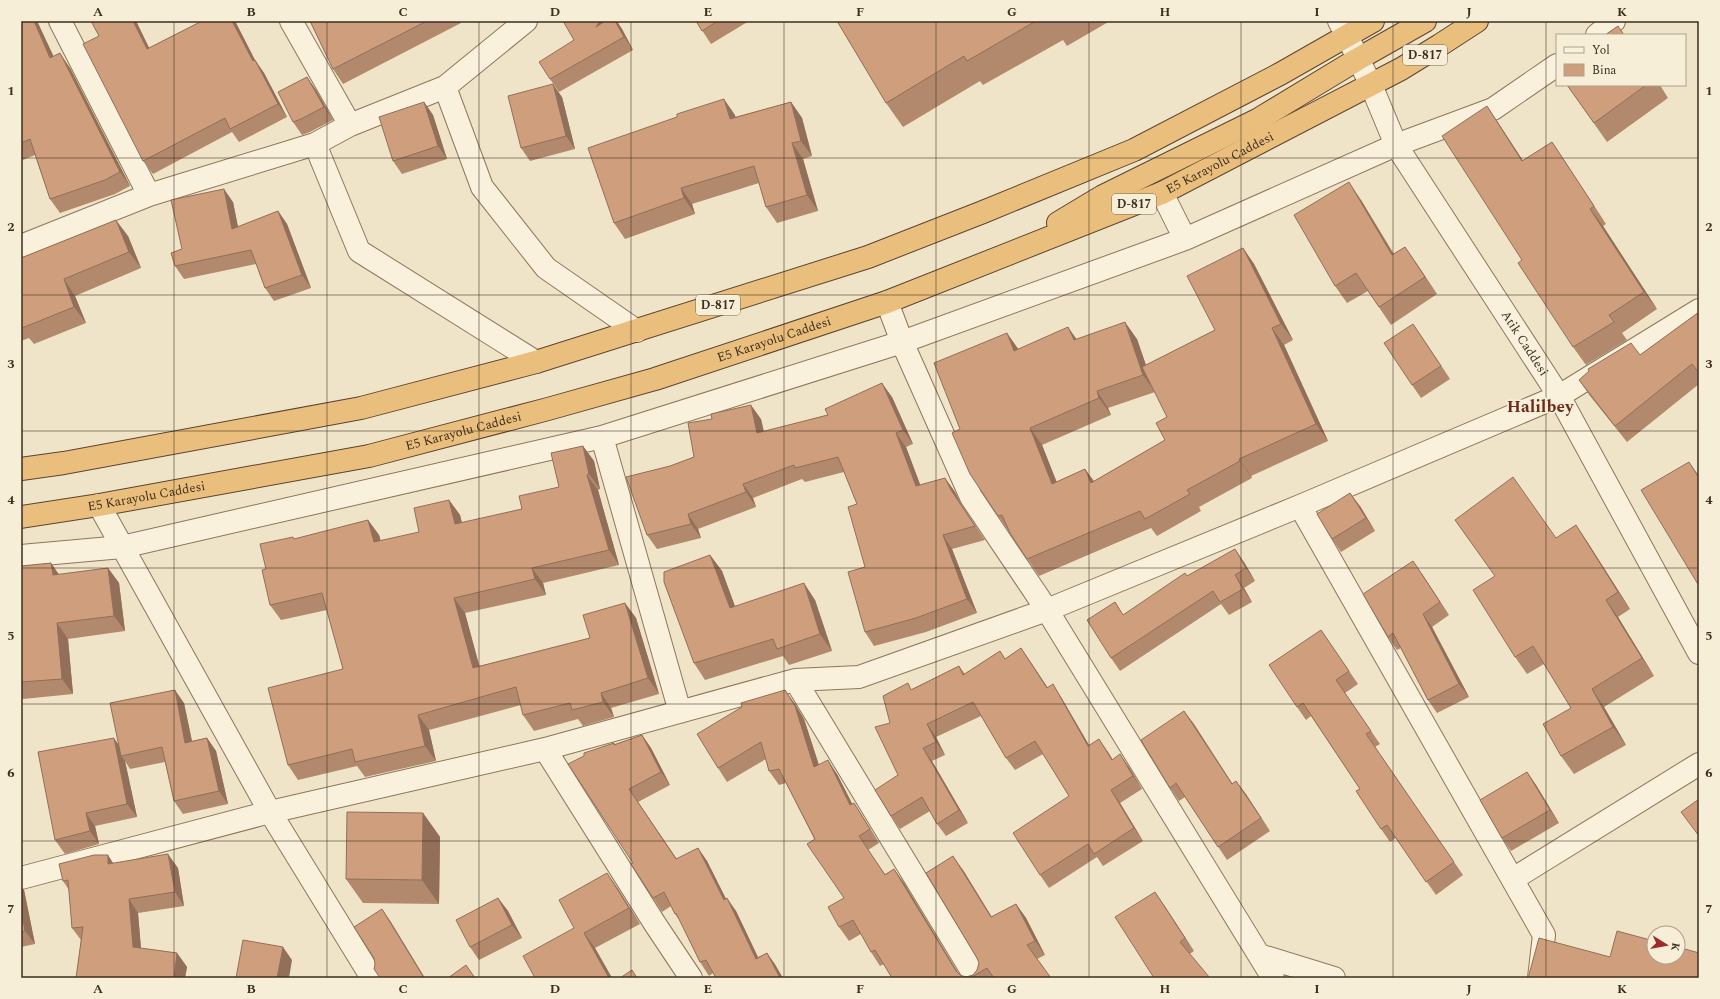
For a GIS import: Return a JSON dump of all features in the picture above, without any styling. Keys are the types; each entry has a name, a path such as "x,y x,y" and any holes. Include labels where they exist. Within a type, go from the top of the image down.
{"highway":[{"name":"D-817","path":"21,469 64,463 361,408 536,362 868,258 1127,153 1280,74 1343,29 1374,21"},
{"path":"1005,255 1104,196 1259,119 1358,58 1424,21"},
{"name":"E5 Karayolu Caddesi","path":"21,517 99,505 384,452 655,379 887,302 1162,193 1371,84 1440,46 1477,21"}],"street":[{"path":"60,21 149,195"},
{"path":"291,21 350,125"},
{"path":"21,246 149,195 315,144 350,125 445,87 526,21"},
{"path":"1597,34 1614,21"},
{"name":"Atik Caddesi","path":"1343,29 1371,84 1396,144 1559,396 1699,653"},
{"path":"21,556 122,547 602,437 902,342 1185,240 1396,144 1493,109 1556,66"},
{"path":"445,87 482,187 546,268 637,331"},
{"path":"315,144 359,251 536,362"},
{"path":"1162,193 1185,240"},
{"path":"887,302 902,342 971,497 1047,610 1273,978"},
{"path":"21,878 270,812 545,749 795,680 859,677 1047,610 1300,506 1559,396 1699,310"},
{"path":"602,437 680,712"},
{"path":"99,505 270,812 372,978"},
{"path":"1300,506 1544,935 1539,978"},
{"path":"795,680 976,978"},
{"path":"545,749 655,924 691,978"},
{"path":"1512,879 1699,764"},
{"path":"1259,955 1334,978"}],"building":[{"path":"21,21 34,21 50,58 60,53 120,172 105,180 50,199 30,139 21,143"},
{"path":"91,21 133,21 147,49 202,21 232,21 253,61 255,60 278,104 230,129 225,118 143,161 83,44 99,36"},
{"path":"310,21 427,21 333,69"},
{"path":"563,21 600,21 596,27 605,21 615,21 624,37 550,79 539,62 574,40"},
{"path":"696,21 718,21 702,31"},
{"path":"837,21 1036,21 967,61 964,56 886,103"},
{"path":"1618,26 1623,34 1606,34"},
{"path":"307,77 324,107 293,122 278,92"},
{"path":"553,84 566,136 521,148 508,96"},
{"path":"1568,86 1645,86 1594,123"},
{"path":"724,99 730,119 791,102 801,141 792,143 807,195 766,207 754,166 681,188 684,198 614,223 588,148 677,117 677,114"},
{"path":"424,102 438,146 393,161 379,117"},
{"path":"1487,106 1522,161 1552,142 1594,206 1590,209 1644,292 1609,315 1614,322 1573,347 1518,263 1522,260 1442,136"},
{"path":"1349,182 1392,255 1405,247 1425,277 1379,307 1356,273 1335,286 1294,215"},
{"path":"224,189 232,229 278,211 302,275 265,288 251,250 175,266 171,253 182,249 171,200"},
{"path":"116,220 129,252 64,279 74,307 22,328 21,258"},
{"path":"1243,248 1281,324 1272,328 1316,424 1239,459 1240,461 1187,490 1190,494 1145,519 1140,511 1027,559 1010,533 1002,515 998,516 970,474 952,433 960,429 934,363 1007,333 1014,351 1068,327 1074,340 1125,322 1143,375 1097,391 1099,398 1030,428 1052,484 1085,469 1091,483 1165,440 1156,423 1167,417 1142,367 1215,330 1187,276"},
{"path":"1699,312 1699,373 1692,364 1615,426 1579,380 1589,371 1588,369 1631,343 1640,355"},
{"path":"1413,324 1441,366 1412,385 1384,343"},
{"path":"882,383 903,430 896,433 916,486 945,478 951,490 975,526 943,535 967,599 916,618 865,632 848,572 865,567 848,507 857,504 838,457 795,468 794,465 743,484 746,492 688,514 691,524 647,535 626,477 670,466 694,457 688,423 712,419 711,414 751,405 757,433 828,415 825,409"},
{"path":"583,446 589,474 587,475 609,550 532,568 535,579 454,598 473,668 590,638 583,615 625,603 648,678 601,693 603,702 572,710 570,703 523,715 516,687 418,715 425,746 355,762 352,749 288,765 268,688 343,669 322,593 270,605 262,570 266,569 260,544 293,537 294,539 368,520 374,542 419,532 414,508 449,500 455,524 522,509 519,496 559,487 551,453"},
{"path":"1689,462 1699,478 1699,586 1641,490"},
{"path":"1513,477 1556,538 1576,525 1618,592 1606,600 1642,658 1592,689 1613,727 1561,756 1543,724 1571,708 1533,646 1515,657 1473,590 1495,576 1455,520"},
{"path":"1350,493 1366,518 1332,539 1317,514"},
{"path":"1235,549 1246,568 1235,575 1243,589 1220,602 1213,591 1111,658 1087,620 1115,602 1123,615 1185,573 1187,576"},
{"path":"710,555 730,608 804,583 820,634 777,649 773,639 694,663 664,582 664,572"},
{"path":"1413,561 1440,602 1423,614 1459,684 1428,700 1393,633 1388,637 1363,594"},
{"path":"51,563 53,575 108,568 114,616 57,623 62,679 21,682 21,566"},
{"path":"1321,630 1349,671 1336,680 1371,731 1366,734 1454,862 1426,882 1387,825 1381,829 1356,791 1360,789 1303,703 1297,707 1269,665"},
{"path":"1021,648 1047,688 1053,684 1088,746 1099,739 1112,760 1120,754 1133,776 1111,790 1134,828 1094,854 1088,844 1040,875 1013,833 1069,796 1035,741 1006,758 973,702 927,724 936,742 923,748 959,810 937,824 922,797 891,816 875,790 898,775 875,727 890,723 883,696 908,683 911,690 959,666 963,675 1000,651 1005,659"},
{"path":"175,690 185,743 207,738 219,791 174,801 162,747 121,756 110,703"},
{"path":"785,690 795,706 814,767 828,760 850,805 854,803 870,829 859,836 885,875 894,869 956,971 960,975 966,977 973,975 977,970 979,963 926,873 953,856 991,917 1016,904 1035,941 1027,945 1051,978 994,978 987,968 970,978 892,978 875,950 871,952 853,920 839,927 828,907 844,898 807,844 815,839 779,769 769,771 761,742 718,768 697,734 742,707 741,703"},
{"path":"1184,711 1232,784 1236,781 1261,818 1218,847 1176,783 1170,788 1141,740"},
{"path":"642,735 661,772 629,789 676,859 698,848 724,900 727,898 756,959 767,953 780,978 716,978 706,960 700,962 664,892 653,898 631,864 633,863 568,764 584,756 584,753 614,743 614,745"},
{"path":"114,738 127,804 86,813 90,831 55,840 38,752"},
{"path":"1527,772 1550,810 1502,838 1480,800"},
{"path":"1699,799 1699,836 1681,812"},
{"path":"347,812 423,813 422,880 346,879"},
{"path":"168,854 175,892 129,899 133,947 177,953 174,978 76,978 83,927 72,928 68,880 63,881 59,864 94,855 108,855 108,864"},
{"path":"607,873 629,908 584,933 609,978 535,978 523,956 574,928 559,900"},
{"path":"1155,892 1185,938 1180,942 1210,978 1154,978 1115,917"},
{"path":"498,898 512,925 470,947 456,920"},
{"path":"21,908 25,931 21,932"},
{"path":"382,909 424,978 380,978 374,969 374,958 354,927"},
{"path":"1617,931 1646,939 1646,965 1686,965 1686,949 1699,953 1699,978 1528,978 1539,938 1610,957"},
{"path":"243,940 283,947 277,978 236,978"},
{"path":"466,965 475,978 448,978"},
{"path":"632,970 637,978 620,978"}],"district":[{"name":"Halilbey","path":"1540,407"}]}
